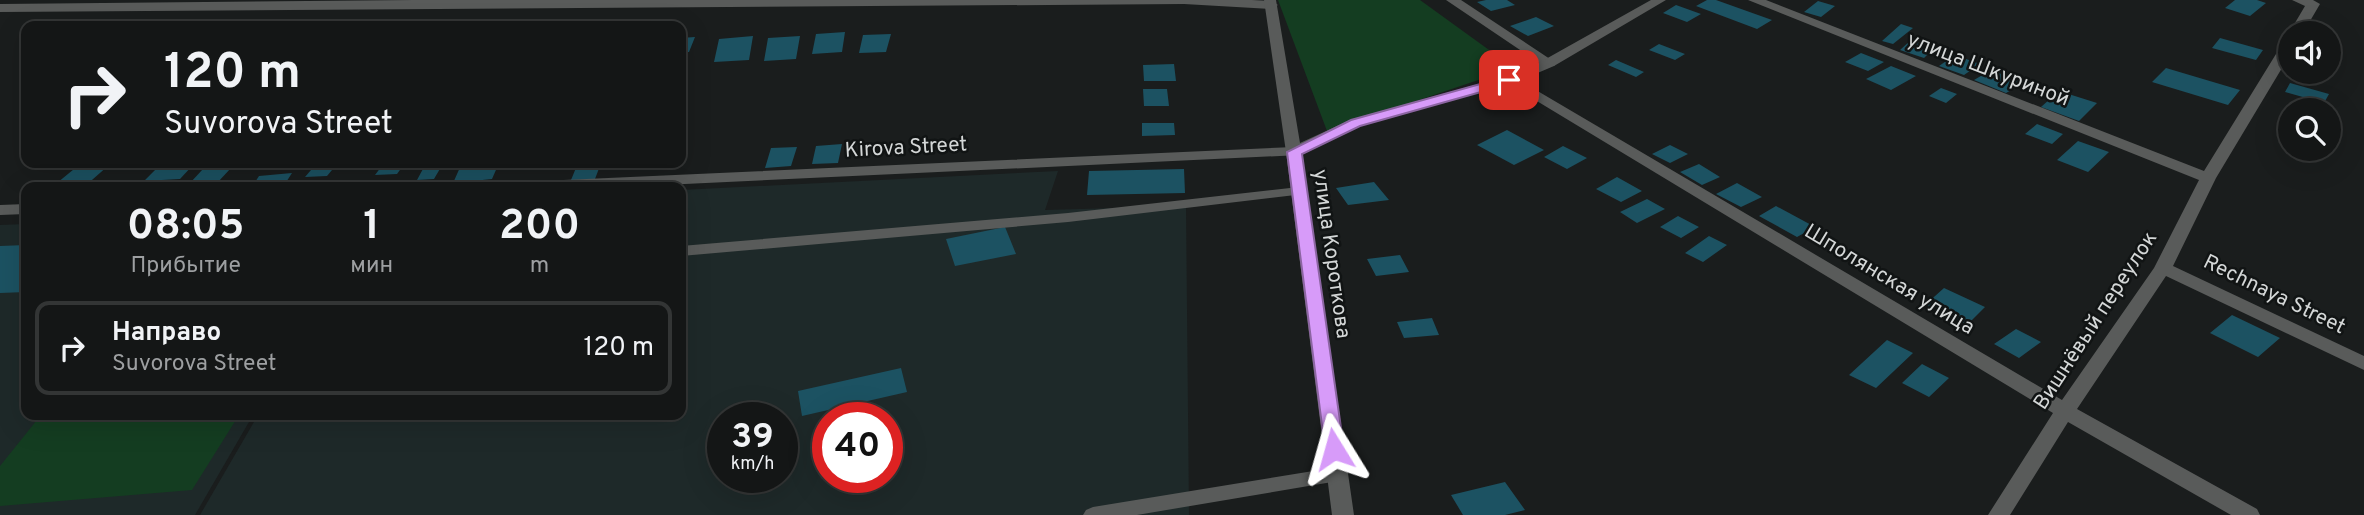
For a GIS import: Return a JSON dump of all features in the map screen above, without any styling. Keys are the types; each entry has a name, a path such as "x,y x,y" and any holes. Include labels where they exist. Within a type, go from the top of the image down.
{"street":[{"path":"1452,0 1549,63"},
{"path":"1294,152 1356,123 1509,80 1549,63 1660,0"},
{"name":"улица Шкуриной","path":"1754,0 2208,178"},
{"path":"2298,0 2313,4 2302,21"},
{"path":"0,8 704,2 1270,2"},
{"name":"улица Короткова","path":"1270,2 1294,152 1343,515"},
{"name":"Вишнёвый переулок","path":"1999,515 2065,411 2163,268 2208,178 2278,62"},
{"name":"Шполянская улица","path":"1509,80 2065,411 2249,515"},
{"name":"Kirova Street","path":"630,182 1294,152"},
{"path":"0,210 21,209"},
{"name":"Rechnaya Street","path":"2163,268 2364,364"}],"lane":[{"path":"686,251 868,233 1008,225 1202,205 1299,191"},
{"path":"1093,515 1338,474"}],"shaded area":[{"path":"1058,171 1045,210 1186,206 1189,515 200,515 255,420 686,420 686,190"},
{"path":"21,224 21,420 250,420 195,515 0,515 0,225"}],"green space":[{"path":"1278,0 1420,0 1514,68 1327,131"},
{"path":"37,420 236,420 192,490 0,506 0,466"}],"building":[{"path":"1507,0 1515,5 1491,11 1477,2"},
{"path":"1707,0 1716,0 1772,20 1757,29 1696,6"},
{"path":"2235,0 2257,0 2266,3 2250,16 2225,8"},
{"path":"1818,1 1835,6 1821,17 1804,12"},
{"path":"1676,5 1701,14 1687,22 1663,13"},
{"path":"1536,17 1554,26 1528,36 1510,26"},
{"path":"1901,24 1913,28 1893,44 1882,41"},
{"path":"845,32 842,52 812,54 816,34"},
{"path":"891,34 886,52 859,53 863,35"},
{"path":"753,36 749,60 714,62 719,39"},
{"path":"800,36 796,59 764,61 768,38"},
{"path":"695,37 689,52 686,52 686,38"},
{"path":"2220,38 2263,50 2256,60 2212,48"},
{"path":"1911,40 1935,47 1924,58 1900,50"},
{"path":"1659,44 1685,54 1675,60 1649,50"},
{"path":"1861,53 1884,62 1868,71 1845,62"},
{"path":"1955,55 1980,64 1964,75 1939,66"},
{"path":"1616,60 1644,72 1636,77 1608,65"},
{"path":"1174,64 1176,81 1144,81 1143,65"},
{"path":"1891,66 1916,76 1891,90 1866,79"},
{"path":"2166,68 2240,90 2228,105 2152,82"},
{"path":"1991,70 2024,83 2006,93 1974,80"},
{"path":"2289,84 2294,84 2329,94 2327,98 2306,98 2285,92"},
{"path":"1941,88 1957,94 1946,103 1929,96"},
{"path":"1143,89 1167,89 1169,106 1144,106"},
{"path":"2059,91 2097,103 2079,121 2041,107"},
{"path":"1142,123 1174,123 1175,135 1142,136"},
{"path":"2037,124 2063,134 2052,144 2025,134"},
{"path":"1507,130 1544,150 1514,165 1477,145"},
{"path":"2078,141 2109,152 2088,172 2057,160"},
{"path":"842,144 838,163 812,164 816,146"},
{"path":"1670,145 1688,154 1670,163 1652,154"},
{"path":"1563,146 1587,158 1567,169 1544,157"},
{"path":"797,147 791,166 765,168 771,148"},
{"path":"1699,164 1720,177 1702,185 1680,172"},
{"path":"75,168 106,168 90,182 58,182"},
{"path":"157,168 190,168 180,179 144,181"},
{"path":"231,168 218,182 191,182 203,169"},
{"path":"313,168 344,168 332,170 327,176 305,177"},
{"path":"380,168 401,168 397,174 375,175"},
{"path":"423,168 440,168 434,179 417,180"},
{"path":"460,168 497,168 492,179 453,182"},
{"path":"576,168 599,168 595,179 571,180"},
{"path":"1184,169 1185,193 1087,195 1089,171"},
{"path":"292,173 286,182 255,182 259,176"},
{"path":"1617,177 1642,191 1621,202 1596,189"},
{"path":"1374,182 1389,200 1348,205 1336,188"},
{"path":"1737,183 1762,197 1741,207 1716,194"},
{"path":"1647,199 1665,209 1637,223 1620,212"},
{"path":"1776,206 1815,227 1797,237 1759,216"},
{"path":"1678,216 1699,227 1681,238 1660,227"},
{"path":"1005,227 1016,254 955,266 946,239"},
{"path":"1709,236 1727,245 1703,262 1685,253"},
{"path":"21,245 21,292 0,293 0,246"},
{"path":"1400,255 1409,272 1376,276 1367,259"},
{"path":"1944,288 1985,307 1967,325 1925,305"},
{"path":"2232,315 2280,338 2258,357 2210,333"},
{"path":"1432,318 1439,335 1404,338 1397,322"},
{"path":"2016,329 2041,342 2019,358 1994,344"},
{"path":"1887,340 1913,353 1876,388 1849,375"},
{"path":"1922,364 1949,378 1929,397 1902,383"},
{"path":"901,368 907,392 863,402 812,402 812,414 802,416 798,391"},
{"path":"1505,482 1525,510 1505,515 1463,515 1451,495"}],"route":[{"path":"1334,449 1294,152 1356,123 1509,80"}]}
